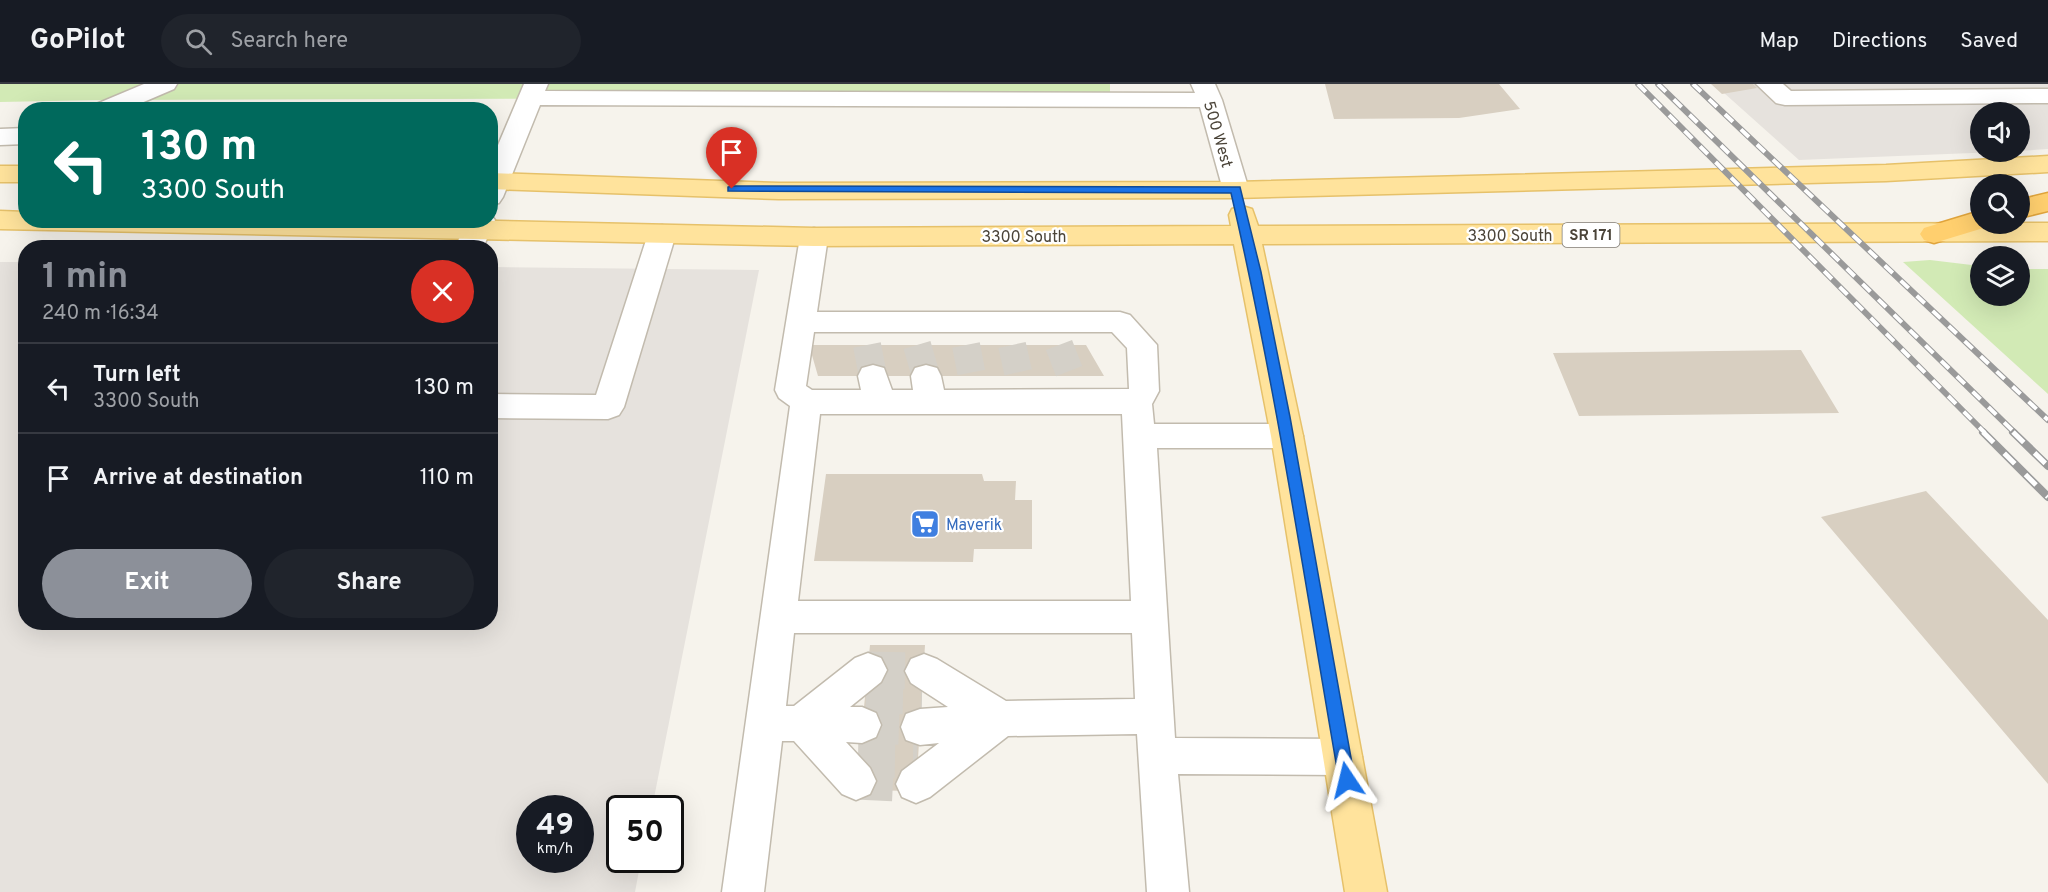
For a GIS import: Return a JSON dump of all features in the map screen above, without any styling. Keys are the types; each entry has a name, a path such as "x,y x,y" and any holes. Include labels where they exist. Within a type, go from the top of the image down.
{"highway":[{"path":"2030,206 2048,202"},
{"path":"1934,234 1970,223"}],"main road":[{"path":"498,186 779,190 1236,190 1886,173 2048,164"},
{"path":"0,174 18,174"},
{"name":"500 West","path":"1236,190 1248,235 1287,436 1366,892"},
{"name":"3300 South","path":"0,220 18,220"},
{"name":"3300 South","path":"292,228 475,233 814,237 2048,232"}],"street":[{"path":"122,102 165,84"},
{"path":"1768,84 1785,98 2048,96"},
{"path":"498,174 533,91 1207,92"},
{"name":"500 West","path":"1207,92 1236,190"},
{"path":"0,137 18,136"},
{"path":"498,406 608,407 662,234"},
{"path":"814,237 790,390 806,402 876,390 1075,389 1138,419 1287,436"},
{"path":"799,322 864,334 1055,334 1120,322 1142,345 1144,391 1138,419 1154,716 1168,892"},
{"path":"743,892 806,402"},
{"path":"778,617 1149,617"},
{"path":"920,728 1001,719 1154,716"},
{"path":"920,728 1001,719"},
{"path":"920,728 1001,719"},
{"path":"764,723 862,726"},
{"path":"802,723 862,726"},
{"path":"802,723 862,726"},
{"path":"1157,756 1343,757"}],"shaded area":[{"path":"1714,84 2048,84 2048,149 2030,150 2030,102 1970,102 1970,153 1799,160"},
{"path":"0,262 18,262 18,630 498,630 498,267 759,270 655,795 606,795 606,873 639,873 635,892 0,892"}],"green space":[{"path":"0,84 1110,84 1110,97 0,102"},
{"path":"1930,260 1970,265 1970,306 2030,306 2030,269 2048,269 2048,394 1903,262"}],"building":[{"path":"1325,84 1499,84 1520,109 1459,118 1334,119"},
{"path":"1711,84 1753,84 1757,88 1722,94"},
{"path":"809,345 1086,345 1104,376 818,376"},
{"path":"1801,350 1839,413 1579,416 1553,353"},
{"name":"Maverik","path":"826,474 982,474 984,481 1016,481 1015,500 1032,500 1032,549 974,549 973,562 814,561"},
{"path":"1926,491 2048,620 2048,784 1821,517"},
{"path":"870,645 925,645 916,791 856,790"}],"tunnel":[{"path":"867,345 873,376"},
{"path":"917,345 926,376"},
{"path":"966,345 972,376"},
{"path":"1012,345 1019,376"},
{"path":"1059,345 1071,376"},
{"path":"868,670 924,671"},
{"path":"866,695 922,696"},
{"path":"862,725 920,727"},
{"path":"858,759 917,760"},
{"path":"856,781 916,784"}],"railway":[{"path":"1638,84 1985,433"},
{"path":"1658,84 2015,433"},
{"path":"1693,84 2048,420"},
{"path":"1983,432 2048,497"},
{"path":"2013,432 2048,466"}],"place":[{"name":"Maverik","path":"925,524"}],"route":[{"path":"732,189 1236,190 1256,272 1347,780"}]}
